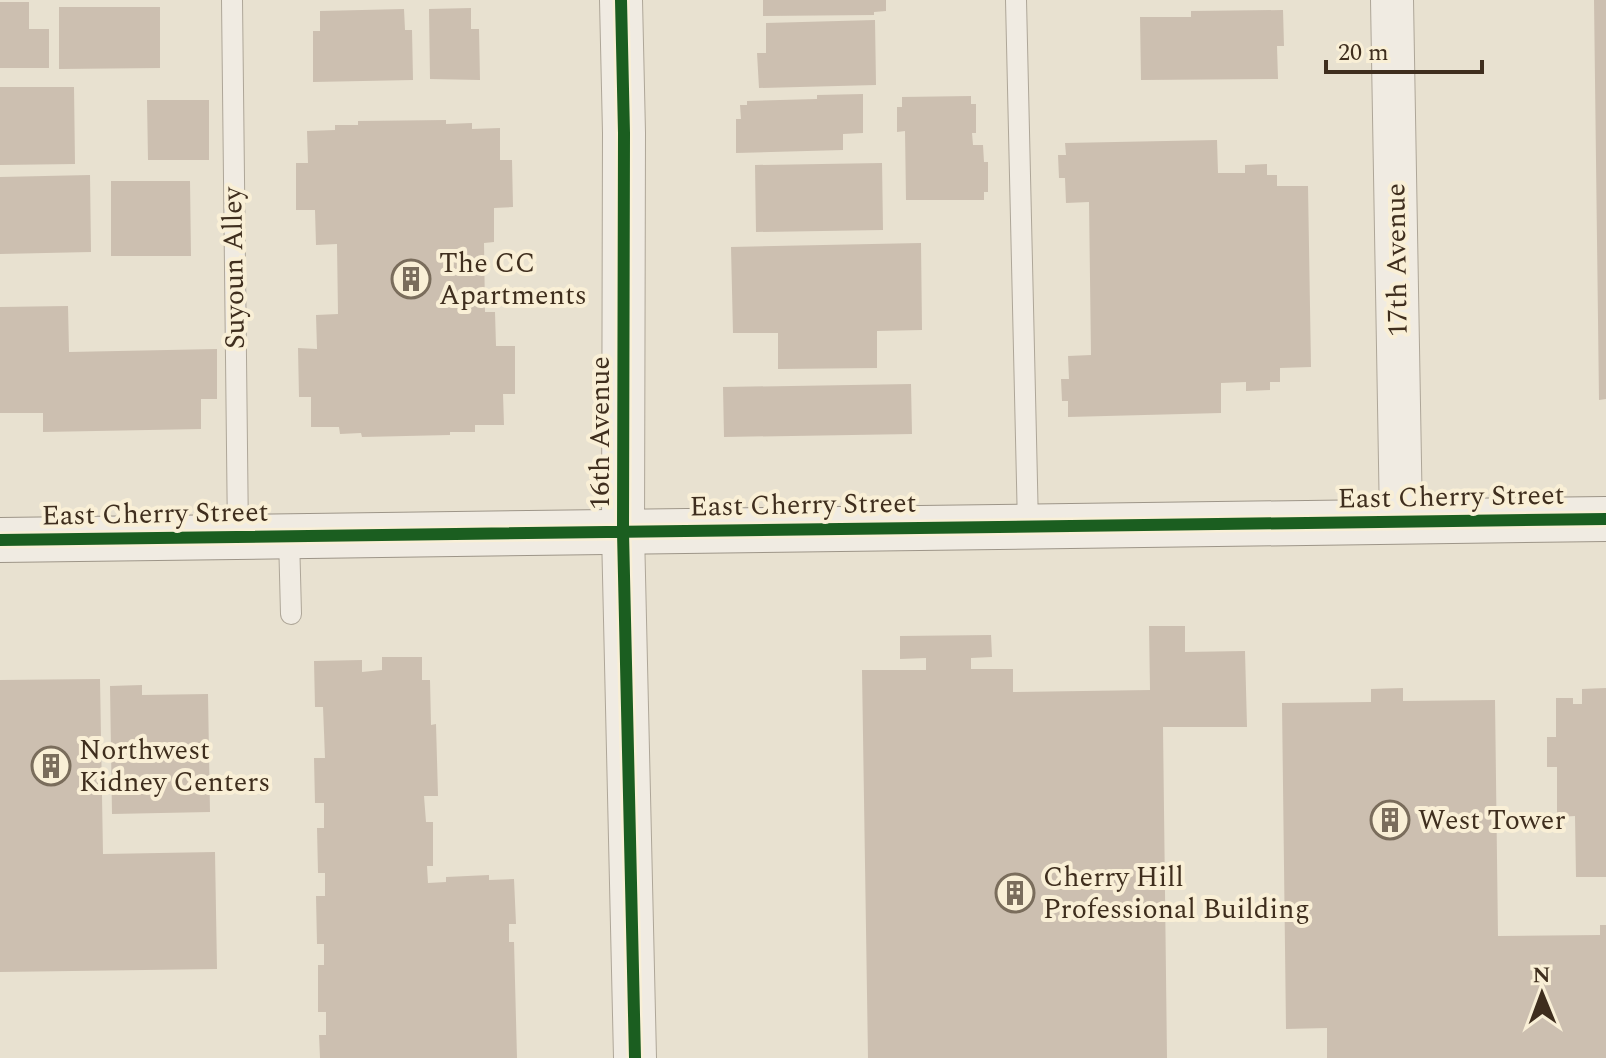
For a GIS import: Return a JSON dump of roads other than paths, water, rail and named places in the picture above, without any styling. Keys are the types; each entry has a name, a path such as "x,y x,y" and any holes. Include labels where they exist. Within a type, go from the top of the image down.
{"main road":[{"name":"East Cherry Street","path":"0,540 1606,519"}],"street":[{"name":"16th Avenue","path":"621,0 624,133 623,532 635,1058"},
{"name":"17th Avenue","path":"1392,0 1401,521"}],"lane":[{"name":"Suyoun Alley","path":"232,0 238,537"},
{"path":"1016,0 1028,526"},
{"path":"289,536 291,614"}],"place":[{"name":"The CC Apartments","path":"411,279"},
{"name":"Northwest Kidney Centers","path":"51,766"},
{"name":"West Tower","path":"1390,820"},
{"name":"Cherry Hill Professional Building","path":"1015,893"}]}
